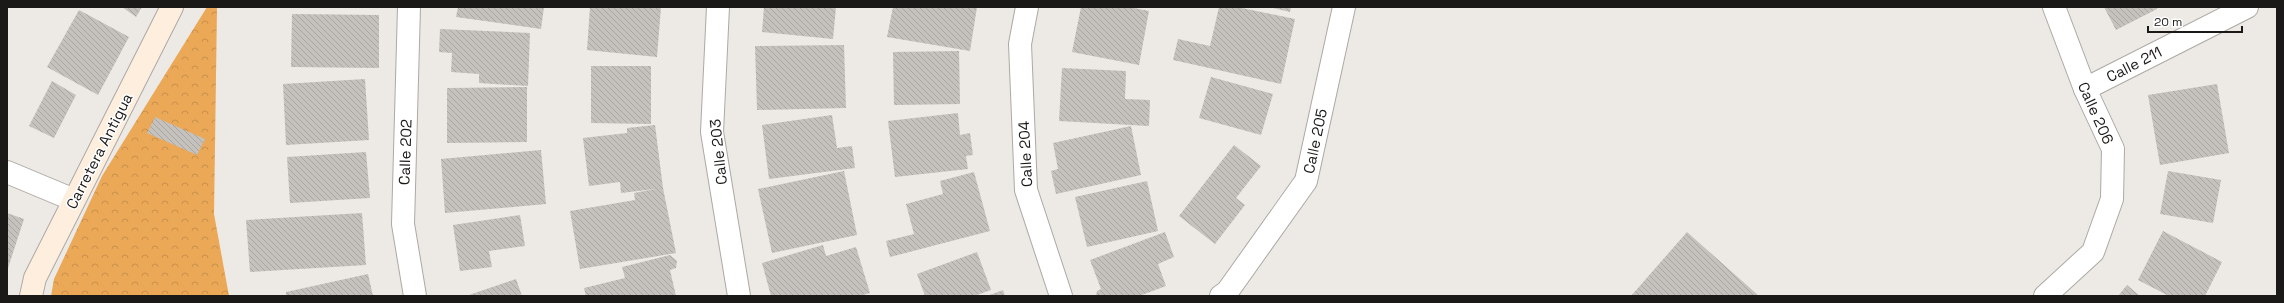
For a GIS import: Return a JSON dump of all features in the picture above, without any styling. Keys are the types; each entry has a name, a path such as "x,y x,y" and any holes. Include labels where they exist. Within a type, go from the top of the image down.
{"street":[{"name":"Carretera Antigua","path":"31,296 34,278 172,7"},
{"name":"Calle 202","path":"409,7 403,224 415,296"},
{"name":"Calle 203","path":"718,7 712,132 739,296"},
{"name":"Calle 204","path":"1027,7 1020,44 1026,190 1061,296"},
{"name":"Calle 205","path":"1221,296 1227,292 1306,181 1344,7"},
{"name":"Calle 206","path":"2045,296 2093,252 2112,199 2113,149 2085,89 2054,7"},
{"name":"Calle 211","path":"2085,89 2247,7"},
{"path":"7,172 74,200"}],"green space":[{"path":"207,7 217,7 214,214 229,296 51,296 54,279 102,176"}],"building":[{"path":"122,7 142,7 136,17"},
{"path":"458,7 544,7 541,29 456,17"},
{"path":"590,7 661,7 657,57 587,50"},
{"path":"764,7 836,7 833,39 762,32"},
{"path":"893,7 977,7 970,51 887,37"},
{"path":"1081,7 1129,7 1149,11 1139,65 1072,52"},
{"path":"1219,7 1237,7 1295,19 1281,84 1173,60 1178,39 1210,46"},
{"path":"1269,7 1291,7 1290,12"},
{"path":"2104,7 2156,7 2157,9 2116,30"},
{"path":"79,10 129,37 98,95 47,67"},
{"path":"292,14 379,15 379,68 291,67"},
{"path":"440,29 530,33 528,86 479,83 479,74 451,72 452,53 439,52"},
{"path":"844,45 846,108 757,110 755,46"},
{"path":"959,51 960,104 894,105 893,52"},
{"path":"591,66 651,66 651,124 591,123"},
{"path":"1062,68 1126,71 1125,99 1150,100 1149,126 1059,121"},
{"path":"1211,77 1273,94 1261,135 1199,118"},
{"path":"365,79 369,140 286,145 283,84"},
{"path":"52,81 76,95 54,138 29,126"},
{"path":"2217,84 2229,153 2160,165 2148,95"},
{"path":"527,87 527,142 447,143 447,88"},
{"path":"958,113 960,135 970,133 973,155 966,156 968,169 895,177 888,121"},
{"path":"832,115 837,148 852,146 855,168 769,179 762,125"},
{"path":"155,117 205,139 197,155 147,133"},
{"path":"655,125 663,188 676,253 580,269 570,211 635,200 634,193 655,189 621,193 620,182 589,186 583,138 627,133 627,128"},
{"path":"1131,126 1141,175 1056,194 1051,171 1058,169 1053,143"},
{"path":"1234,145 1261,166 1236,198 1245,205 1215,244 1179,216"},
{"path":"541,150 546,204 445,213 441,159"},
{"path":"366,152 370,198 290,203 287,157"},
{"path":"844,171 857,235 772,253 758,189"},
{"path":"2168,171 2221,180 2213,223 2160,214"},
{"path":"974,172 990,231 890,257 886,241 914,234 906,204 943,194 940,181"},
{"path":"1147,181 1158,231 1087,247 1075,197"},
{"path":"7,213 24,219 8,268 7,268"},
{"path":"362,213 366,265 250,272 246,220"},
{"path":"520,215 525,246 489,251 492,267 460,271 453,225"},
{"path":"2163,231 2222,262 2205,296 2169,296 2138,280"},
{"path":"1165,232 1174,257 1158,264 1166,286 1139,296 1096,296 1097,291 1101,289 1090,260"},
{"path":"1687,232 1759,296 1631,296"},
{"path":"823,245 826,256 856,247 870,293 859,296 771,296 762,263"},
{"path":"977,252 991,290 974,296 925,296 917,274"},
{"path":"670,255 677,261 676,268 670,270 676,296 586,296 584,288 625,278 622,267"},
{"path":"368,274 373,296 286,296 286,292"},
{"path":"516,279 522,296 466,296"},
{"path":"2127,285 2140,296 2118,296"},
{"path":"1003,290 1005,296 987,296"}]}
